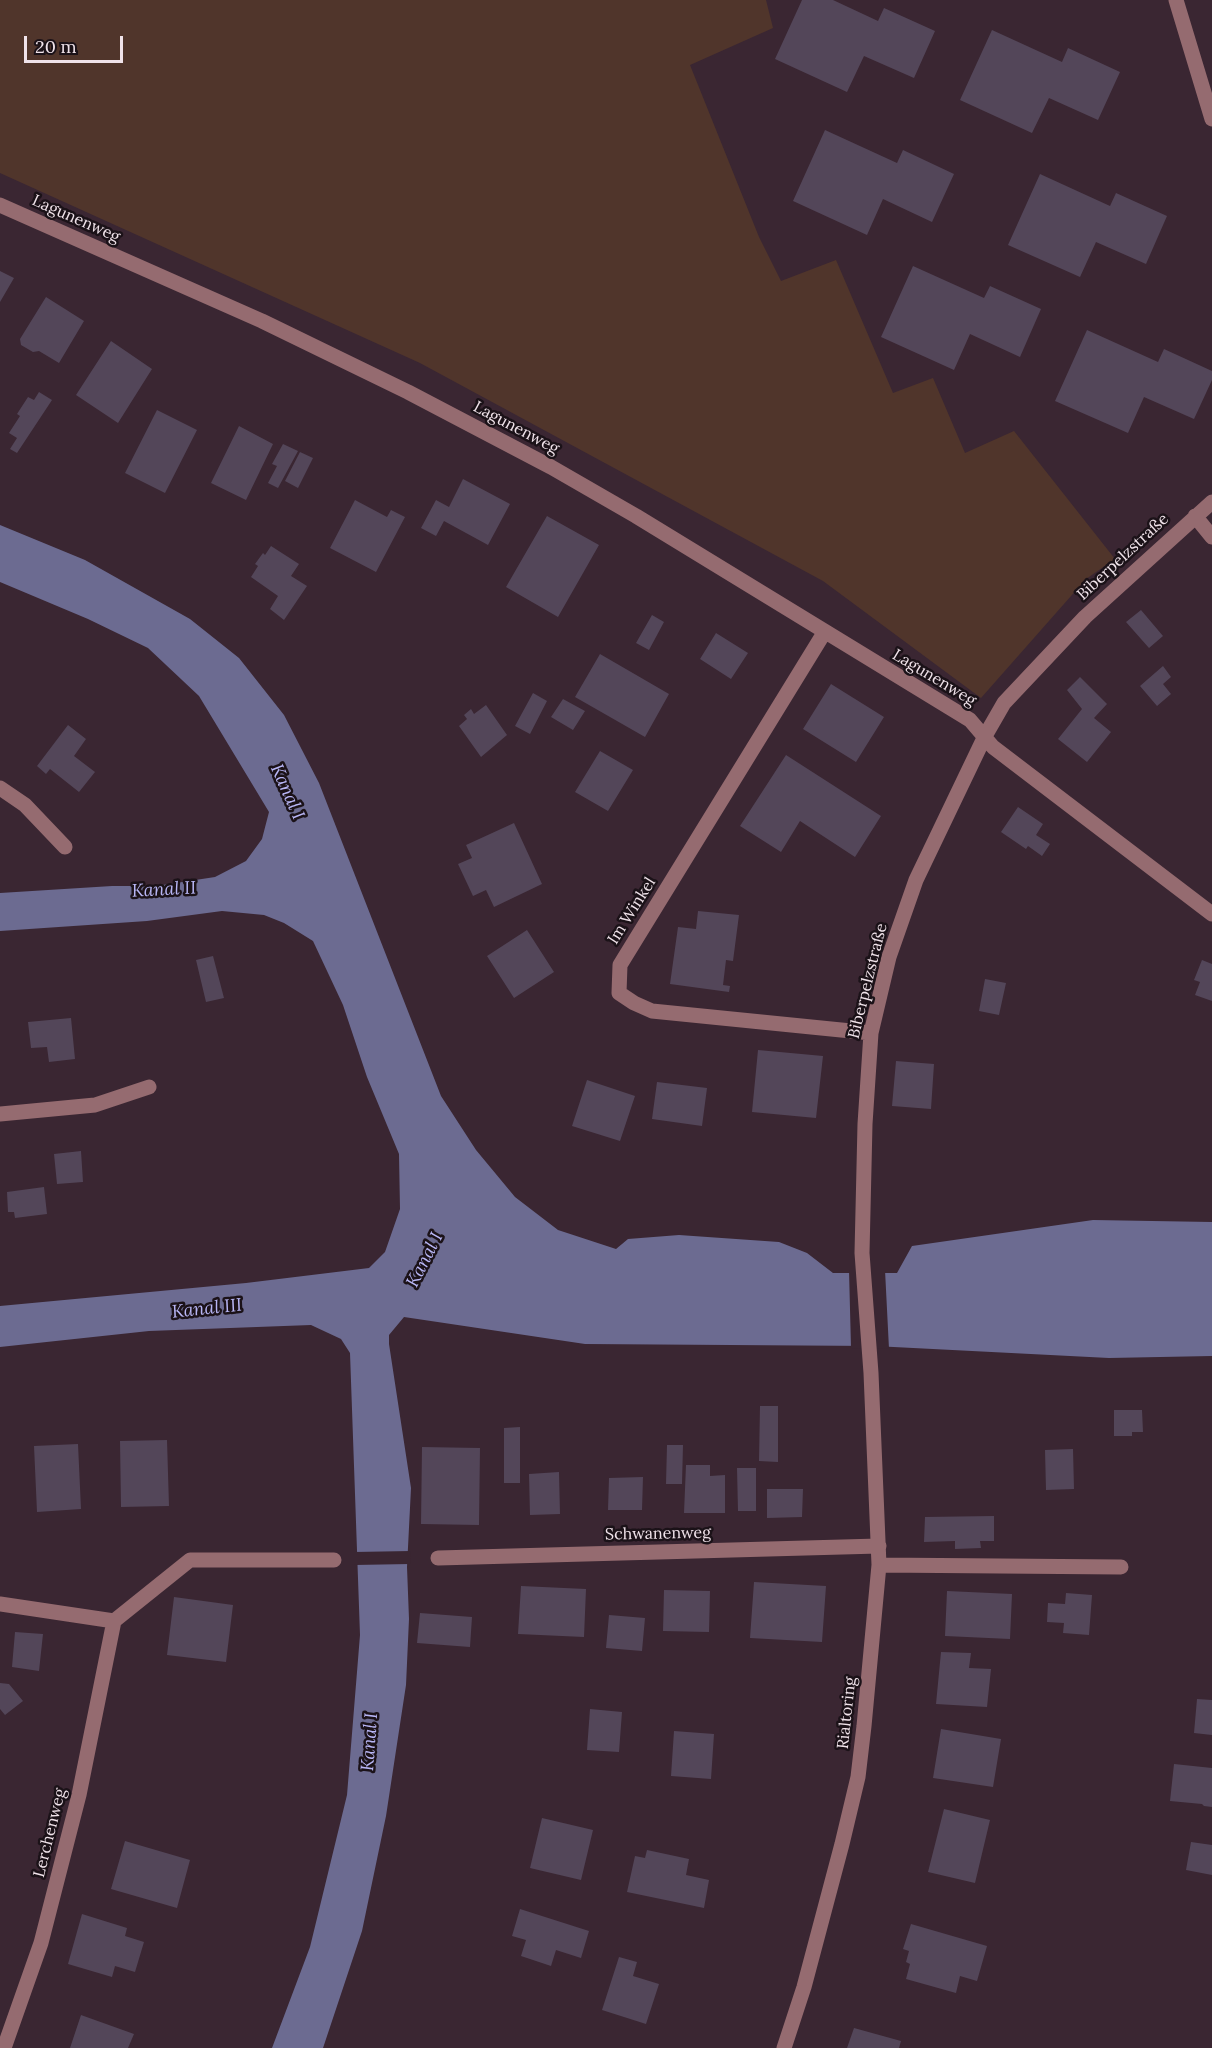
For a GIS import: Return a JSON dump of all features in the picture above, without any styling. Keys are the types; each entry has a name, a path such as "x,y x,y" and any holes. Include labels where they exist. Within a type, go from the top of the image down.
{"street":[{"path":"1176,0 1212,119"},
{"name":"Lagunenweg","path":"0,206 252,317 418,397 551,467 636,516 824,633 970,720 985,736"},
{"name":"Biberpelzstraße","path":"871,1373 862,1253 865,1124 871,1033 889,957 916,880 985,736 1004,703 1085,617 1212,502"},
{"name":"Biberpelzstraße","path":"1195,516 1212,537"},
{"name":"Im Winkel","path":"824,633 620,965 619,993 652,1011 871,1033"},
{"path":"985,736 993,747 1212,914"},
{"path":"0,788 25,805 64,847"},
{"path":"0,1114 95,1105 149,1087"},
{"name":"Rialtoring","path":"784,2048 804,1987 858,1777 879,1564 871,1373"},
{"name":"Schwanenweg","path":"438,1558 879,1546"},
{"path":"0,1604 114,1621 190,1560 334,1560"},
{"path":"879,1564 1121,1567"},
{"name":"Lerchenweg","path":"4,2048 41,1943 79,1795 114,1621"}],"shaded area":[{"path":"0,0 766,0 773,28 690,65 759,237 781,281 836,260 893,393 933,378 965,453 1014,431 1115,559 1086,579 981,698 823,581 420,363 0,173"}],"water":[{"path":"0,525 85,560 190,619 239,658 284,715 319,783 441,1096 476,1150 515,1197 558,1230 616,1249 628,1239 679,1235 779,1242 807,1253 833,1273 897,1273 912,1246 1093,1220 1212,1222 1212,1356 1109,1358 874,1346 585,1344 404,1317 389,1335 389,1344 411,1488 407,1567 409,1619 406,1685 386,1816 362,1931 323,2048 272,2048 310,1947 347,1795 360,1635 350,1353 341,1339 311,1325 149,1331 0,1347 0,1306 246,1283 369,1268 385,1252 400,1209 399,1154 367,1077 343,1005 313,941 284,923 264,915 222,911 147,921 0,931 0,893 112,886 156,886 215,877 246,861 262,839 269,812 199,696 148,648 88,619 0,582"}],"pier":[{"path":"849,1270 885,1270 889,1349 851,1348"},
{"path":"411,1551 410,1564 354,1565 354,1552"}],"building":[{"path":"802,0 833,0 878,21 884,8 935,31 914,78 864,56 847,92 775,59"},
{"path":"992,30 1062,62 1068,48 1120,72 1098,120 1049,98 1032,133 960,100"},
{"path":"825,130 897,163 903,150 954,174 932,222 883,199 867,235 793,201"},
{"path":"1040,174 1110,206 1116,193 1167,216 1146,264 1096,242 1080,277 1008,245"},
{"path":"913,266 984,298 990,286 1041,309 1020,357 970,334 954,370 881,337"},
{"path":"0,271 14,278 0,302"},
{"path":"46,297 84,321 59,363 39,351 33,352 21,345 20,339"},
{"path":"1087,330 1158,362 1164,349 1212,371 1212,380 1194,419 1144,397 1128,433 1055,401"},
{"path":"111,341 152,369 118,423 76,395"},
{"path":"39,392 52,400 17,453 10,449 17,438 9,433 28,397 34,400"},
{"path":"157,410 197,430 165,493 125,473"},
{"path":"239,426 273,444 246,500 211,483"},
{"path":"283,444 298,451 278,488 268,483 277,466 272,464"},
{"path":"300,452 313,458 298,488 285,481"},
{"path":"463,479 510,504 488,545 444,521 436,536 421,528 436,500 449,507"},
{"path":"355,500 387,517 391,510 405,517 376,572 330,548"},
{"path":"547,516 599,545 558,617 506,587"},
{"path":"271,546 299,564 291,576 307,586 284,620 270,609 278,596 251,577 258,566 255,564"},
{"path":"1141,610 1163,636 1149,648 1126,622"},
{"path":"652,615 664,622 649,650 636,643"},
{"path":"716,633 748,653 731,679 700,659"},
{"path":"600,654 669,694 645,737 575,697"},
{"path":"1163,666 1171,677 1163,684 1171,694 1157,706 1140,686"},
{"path":"1080,677 1107,704 1094,718 1111,732 1087,762 1058,739 1082,709 1067,690"},
{"path":"831,684 884,717 856,762 803,729"},
{"path":"533,693 547,701 530,734 515,726"},
{"path":"563,699 585,711 573,730 551,717"},
{"path":"486,705 507,735 481,757 459,726 467,719 464,715 471,709 474,714"},
{"path":"68,725 86,739 74,756 95,772 79,792 50,769 46,774 37,766"},
{"path":"600,751 633,770 608,811 575,792"},
{"path":"786,755 881,816 855,857 800,821 781,852 740,826"},
{"path":"1018,807 1043,824 1036,835 1050,844 1042,856 1028,846 1026,849 1001,832"},
{"path":"514,823 542,884 494,907 486,890 473,896 458,864 472,858 466,845"},
{"path":"698,911 739,915 733,961 726,960 723,985 730,986 729,992 670,984 678,927 696,929"},
{"path":"527,930 554,972 514,998 487,956"},
{"path":"213,956 224,998 206,1002 196,960"},
{"path":"1202,960 1212,964 1212,1001 1195,995 1200,982 1194,980"},
{"path":"985,979 1006,983 999,1015 979,1011"},
{"path":"71,1018 75,1059 49,1062 47,1047 31,1048 28,1022"},
{"path":"758,1050 823,1056 816,1118 752,1112"},
{"path":"896,1061 934,1064 931,1109 892,1106"},
{"path":"587,1080 635,1096 620,1141 572,1126"},
{"path":"657,1082 707,1088 702,1126 652,1119"},
{"path":"81,1151 83,1182 57,1184 54,1154"},
{"path":"44,1187 47,1214 15,1218 14,1212 8,1212 7,1192"},
{"path":"760,1406 778,1406 778,1462 759,1461"},
{"path":"1114,1410 1142,1410 1143,1432 1132,1432 1132,1436 1114,1436"},
{"path":"520,1427 520,1483 504,1483 504,1428"},
{"path":"167,1440 169,1506 121,1507 120,1441"},
{"path":"78,1444 81,1509 37,1512 34,1446"},
{"path":"667,1445 683,1445 682,1484 666,1484"},
{"path":"422,1447 480,1448 479,1525 421,1524"},
{"path":"1073,1449 1074,1489 1046,1490 1045,1450"},
{"path":"686,1465 710,1465 710,1476 725,1475 725,1513 684,1513"},
{"path":"737,1468 756,1468 756,1511 738,1511"},
{"path":"559,1472 560,1514 530,1515 529,1474"},
{"path":"643,1477 642,1510 608,1510 609,1478"},
{"path":"767,1489 803,1489 802,1517 767,1518"},
{"path":"994,1516 994,1541 980,1541 981,1548 955,1549 955,1541 924,1542 925,1517"},
{"path":"754,1582 826,1586 822,1642 750,1638"},
{"path":"521,1586 586,1589 584,1637 518,1634"},
{"path":"664,1590 710,1591 709,1632 663,1631"},
{"path":"947,1591 1012,1594 1010,1639 945,1636"},
{"path":"1066,1593 1092,1595 1089,1635 1063,1633 1064,1623 1047,1622 1048,1603 1065,1604"},
{"path":"174,1597 233,1605 226,1662 167,1655"},
{"path":"420,1613 472,1617 470,1647 417,1643"},
{"path":"609,1615 645,1618 642,1651 606,1648"},
{"path":"15,1632 43,1634 39,1671 12,1667"},
{"path":"941,1652 971,1653 969,1668 991,1669 987,1707 936,1704"},
{"path":"0,1683 9,1684 23,1701 5,1715 0,1709"},
{"path":"1197,1699 1212,1700 1212,1735 1194,1733"},
{"path":"590,1709 622,1712 619,1752 587,1750"},
{"path":"941,1729 1001,1739 993,1787 933,1778"},
{"path":"674,1731 714,1734 711,1779 671,1776"},
{"path":"1174,1764 1212,1768 1212,1807 1170,1801"},
{"path":"944,1809 990,1820 975,1883 928,1872"},
{"path":"542,1818 593,1830 581,1880 530,1868"},
{"path":"125,1841 190,1860 177,1908 111,1889"},
{"path":"1191,1842 1212,1845 1212,1875 1186,1870"},
{"path":"647,1850 689,1859 686,1875 709,1880 704,1908 627,1892 635,1856 645,1858"},
{"path":"520,1909 589,1931 581,1958 556,1950 551,1966 521,1956 526,1940 512,1936"},
{"path":"82,1914 127,1928 125,1936 144,1942 135,1972 115,1966 112,1977 68,1964"},
{"path":"911,1924 987,1946 977,1981 960,1976 956,1993 906,1979 910,1964 906,1962 909,1951 903,1949"},
{"path":"619,1957 637,1962 633,1976 659,1984 646,2024 602,2010"},
{"path":"81,2015 134,2034 128,2048 70,2048"},
{"path":"854,2028 901,2041 899,2048 847,2048"}],"water label":[{"name":"Kanal I","path":"287,792"},
{"name":"Kanal II","path":"164,890"},
{"name":"Kanal I","path":"425,1260"},
{"name":"Kanal III","path":"207,1309"},
{"name":"Kanal I","path":"370,1742"}]}
